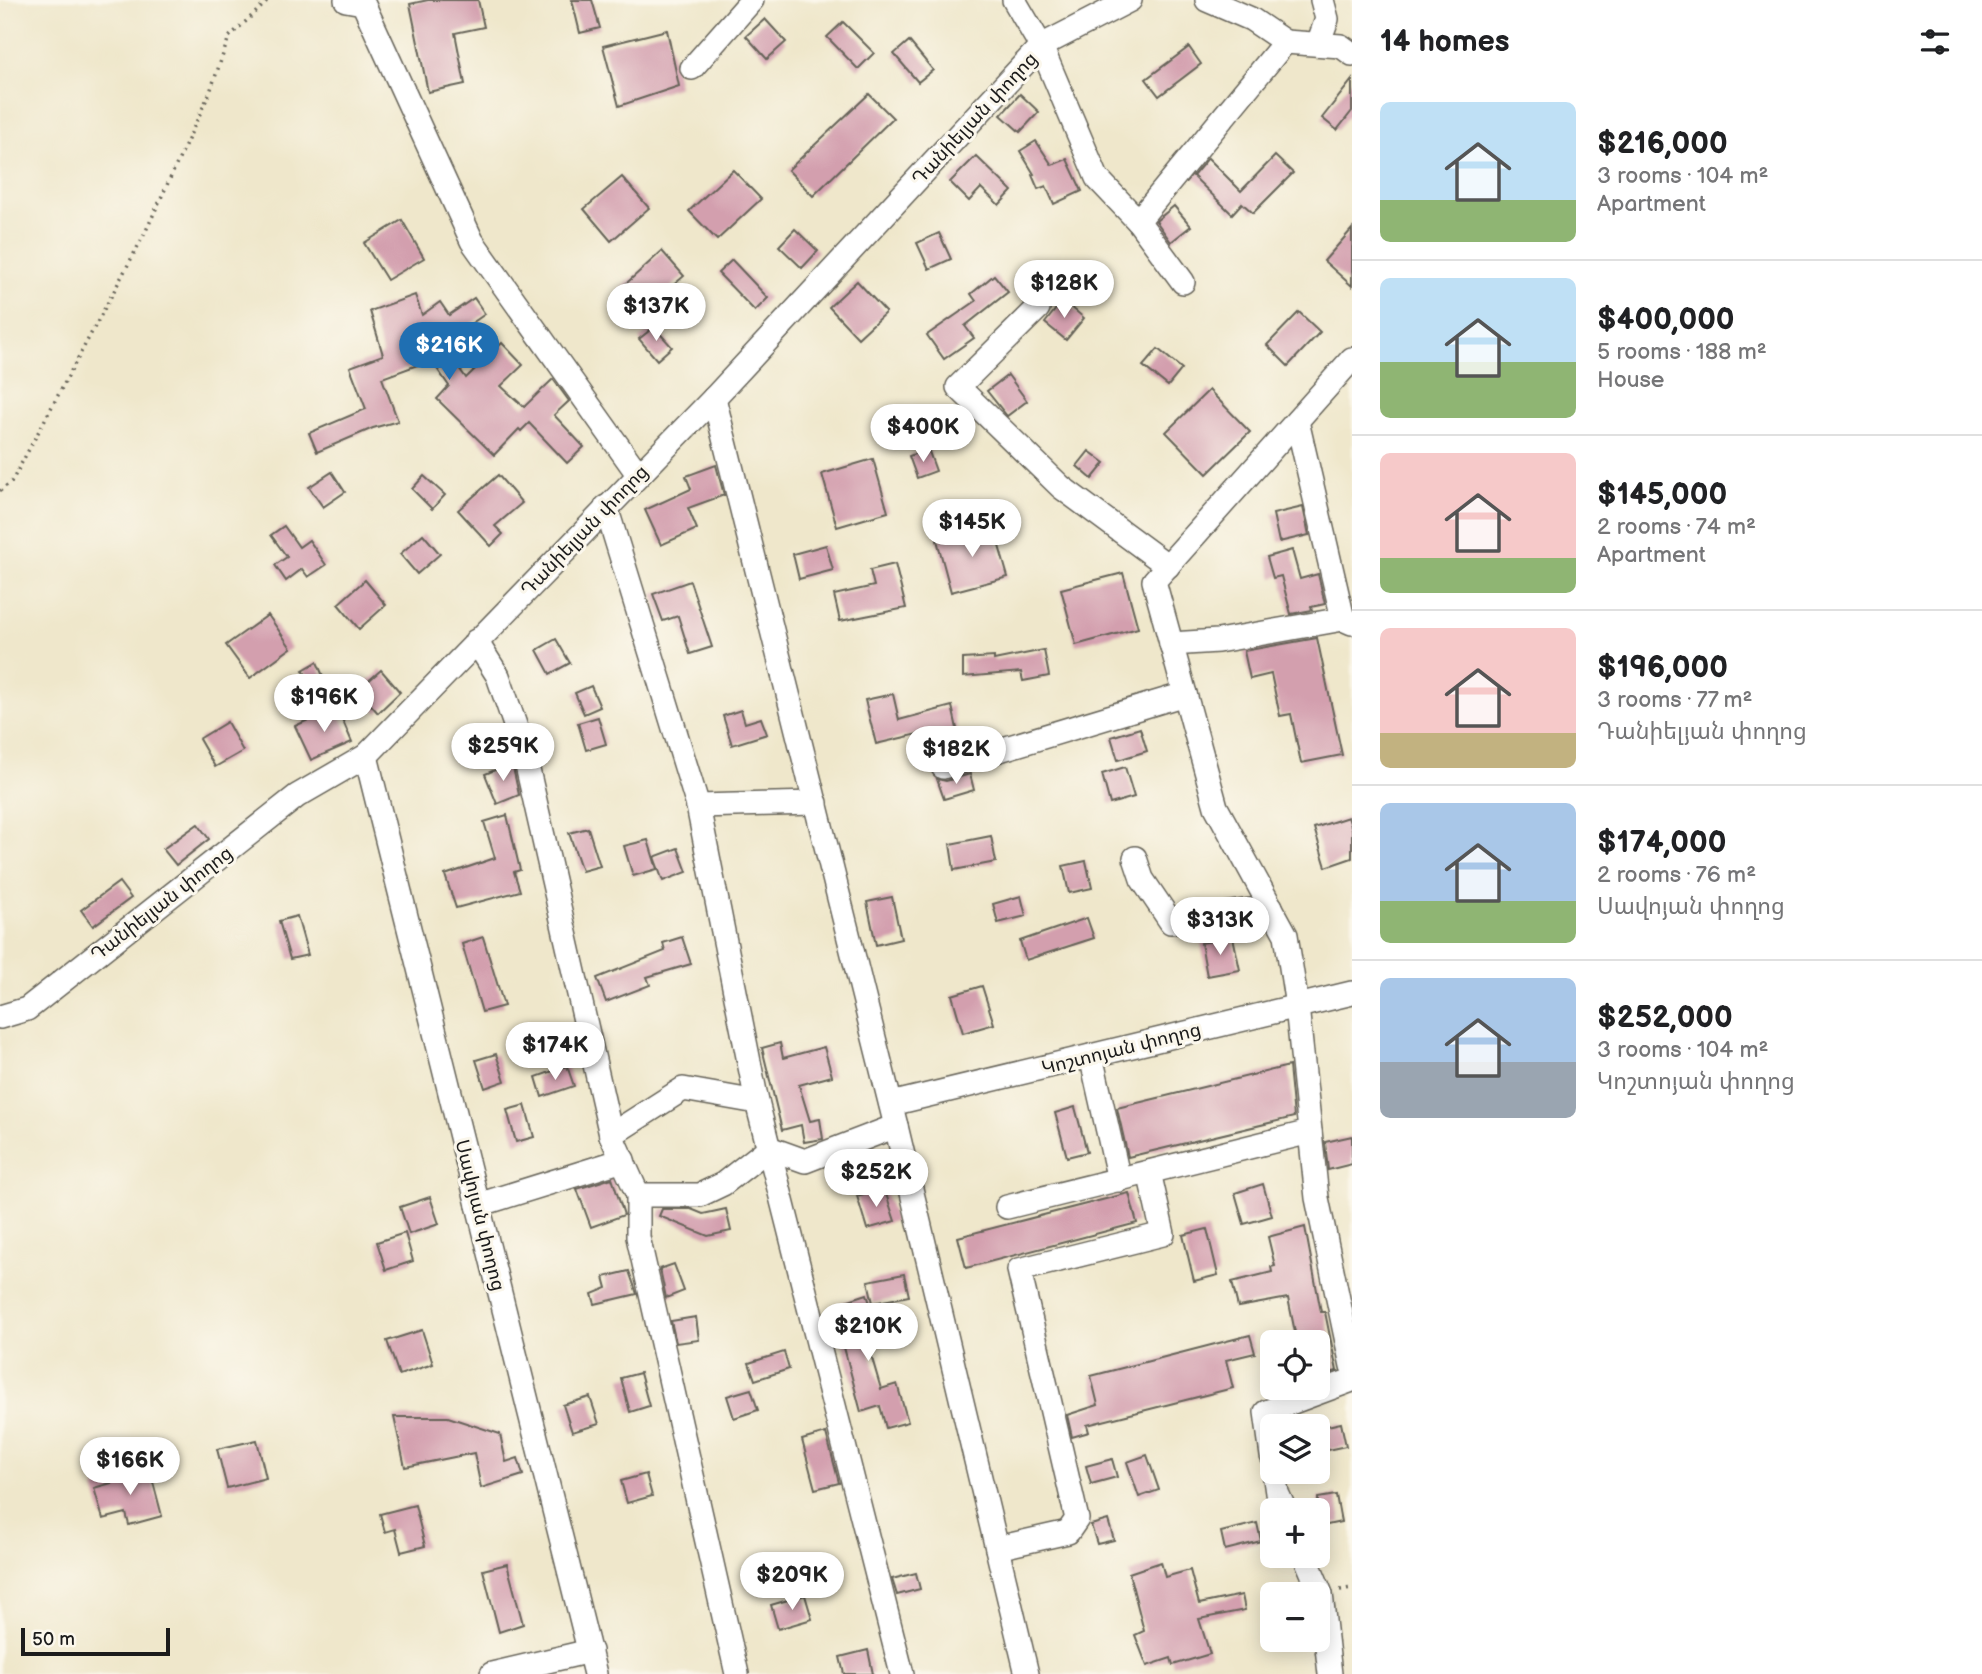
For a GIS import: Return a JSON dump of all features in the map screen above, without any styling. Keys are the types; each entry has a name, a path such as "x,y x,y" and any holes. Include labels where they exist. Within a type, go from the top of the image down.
{"street":[{"path":"346,0 363,4 472,241 638,474"},
{"path":"692,68 752,0"},
{"path":"1014,0 1041,46 1097,178 1138,221 1183,282"},
{"name":"Դանիելյան փողոց","path":"0,1017 26,1009 297,796 366,755 714,398 1041,46 1130,0"},
{"path":"1207,0 1251,19 1285,42 1341,46 1352,54"},
{"path":"1318,44 1327,19 1322,0"},
{"path":"1138,221 1285,42"},
{"path":"1038,308 958,387 1061,487 1168,566"},
{"path":"1352,359 1154,582 1216,807 1286,935 1297,1006 1317,1199 1352,1366"},
{"path":"714,398 894,1115 1027,1674"},
{"path":"1171,644 1218,641 1348,621 1297,421"},
{"path":"606,507 698,806 757,1102 902,1674"},
{"path":"476,641 498,676 523,748 611,1135 638,1195 638,1237 737,1674"},
{"path":"943,767 1185,694"},
{"name":"Սավոյան փողոց","path":"366,755 595,1674"},
{"path":"698,806 816,803"},
{"path":"1135,858 1142,879 1171,922 1271,907"},
{"name":"Կոշտոյան փողոց","path":"769,1148 805,1161 894,1115 1091,1056 1352,993"},
{"path":"1091,1056 1119,1180"},
{"path":"611,1135 683,1089 757,1102"},
{"path":"1007,1207 1310,1132"},
{"path":"638,1195 700,1195 723,1184 769,1148"},
{"path":"478,1205 623,1160"},
{"path":"997,1548 1068,1532 1077,1519 1019,1270 1163,1234 1149,1172"},
{"path":"1266,1414 1352,1380"},
{"path":"1310,1568 1321,1594 1330,1674"},
{"path":"492,1674 590,1651"}],"path":[{"path":"0,491 12,481 144,235 210,92 229,37 269,0"}],"building":[{"path":"428,0 478,0 484,27 455,33 465,84 428,92 410,4"},
{"path":"572,0 592,0 600,28 580,33"},
{"path":"765,19 786,42 767,59 746,36"},
{"path":"843,22 874,53 858,69 827,37"},
{"path":"667,30 679,86 619,106 603,46"},
{"path":"909,41 933,70 918,82 894,54"},
{"path":"1189,47 1201,64 1159,96 1146,79"},
{"path":"1352,80 1352,111 1337,130 1322,118"},
{"path":"869,94 893,118 813,196 788,170"},
{"path":"1020,94 1039,112 1020,132 1001,115"},
{"path":"1036,141 1052,165 1067,159 1082,191 1054,204 1046,186 1038,189 1032,175 1034,174 1020,151"},
{"path":"976,156 1012,191 999,205 981,188 969,201 950,182"},
{"path":"1275,156 1293,173 1253,213 1242,203 1232,214 1193,176 1208,158 1241,191"},
{"path":"733,170 761,199 717,240 689,211"},
{"path":"622,177 649,208 611,241 584,209"},
{"path":"1174,206 1191,226 1171,242 1156,221"},
{"path":"402,220 424,258 387,280 364,243"},
{"path":"795,229 818,251 802,268 779,246"},
{"path":"1352,229 1352,286 1324,261"},
{"path":"939,233 951,259 929,269 917,243"},
{"path":"662,251 684,276 640,314 619,290"},
{"path":"732,260 768,298 755,311 718,273"},
{"path":"994,275 1008,292 965,326 974,338 944,359 927,335 976,301 971,294"},
{"path":"857,281 886,312 858,338 829,307"},
{"path":"415,295 422,315 440,302 449,315 474,298 485,314 442,344 466,378 502,343 523,365 501,386 524,407 553,379 569,401 554,415 584,447 567,463 529,423 521,431 519,429 494,455 437,399 449,386 431,360 382,378 398,421 373,428 317,452 309,433 366,409 350,367 383,355 370,311"},
{"path":"1063,300 1084,318 1066,340 1045,323"},
{"path":"1299,312 1320,332 1288,366 1267,345"},
{"path":"654,327 672,347 657,360 639,339"},
{"path":"1158,349 1182,369 1168,386 1143,366"},
{"path":"1008,375 1027,401 1007,416 987,391"},
{"path":"1209,390 1250,432 1207,474 1166,432"},
{"path":"928,449 936,471 917,478 909,456"},
{"path":"1089,451 1105,463 1092,479 1077,466"},
{"path":"873,459 888,512 837,527 822,474"},
{"path":"716,465 724,495 688,508 697,529 661,545 645,510 691,489 686,476"},
{"path":"332,472 345,492 323,507 309,487"},
{"path":"498,475 522,503 495,526 503,534 491,546 458,510"},
{"path":"424,476 445,495 432,509 412,489"},
{"path":"1303,507 1309,535 1279,542 1273,514"},
{"path":"993,525 1008,577 951,592 937,540"},
{"path":"284,526 299,547 309,540 326,565 308,577 302,569 286,581 275,565 287,557 271,535"},
{"path":"423,534 440,554 417,574 400,554"},
{"path":"826,545 833,570 799,579 793,554"},
{"path":"1292,550 1300,579 1318,574 1325,604 1291,614 1281,576 1273,578 1267,557"},
{"path":"895,564 906,608 840,621 834,595 874,586 870,570"},
{"path":"1123,573 1138,628 1076,645 1061,589"},
{"path":"365,580 386,605 359,629 338,604"},
{"path":"690,581 712,647 690,654 678,616 663,621 653,594"},
{"path":"268,615 291,648 250,678 226,645"},
{"path":"1317,638 1342,755 1301,763 1291,714 1280,716 1271,674 1250,679 1244,651"},
{"path":"556,639 570,663 550,674 537,650"},
{"path":"1044,650 1049,676 1023,681 1021,672 963,677 963,659 994,657 994,660"},
{"path":"317,662 335,704 326,709 303,670"},
{"path":"381,670 400,692 378,713 358,690"},
{"path":"591,686 600,707 584,714 575,693"},
{"path":"893,694 899,720 952,706 961,747 938,754 931,761 928,752 923,753 918,734 876,744 865,700"},
{"path":"337,707 352,742 311,760 295,726"},
{"path":"741,710 745,723 761,718 767,734 732,745 723,716"},
{"path":"598,717 606,744 586,750 578,723"},
{"path":"227,722 243,751 215,767 199,739"},
{"path":"1140,728 1147,751 1118,760 1111,737"},
{"path":"512,763 519,795 497,804 485,774"},
{"path":"1125,767 1134,797 1110,804 1102,774"},
{"path":"970,774 974,790 944,799 937,779 946,781"},
{"path":"507,815 520,870 514,872 520,891 456,908 445,875 495,858 484,822"},
{"path":"1348,817 1352,829 1352,858 1326,867 1314,828"},
{"path":"198,824 209,839 176,865 163,849"},
{"path":"588,828 600,866 582,871 569,833"},
{"path":"991,836 996,862 954,870 950,844"},
{"path":"648,840 657,869 633,876 624,846"},
{"path":"678,848 687,872 663,881 654,857"},
{"path":"1086,861 1092,888 1069,893 1063,866"},
{"path":"119,882 131,898 93,926 81,910"},
{"path":"1021,896 1026,916 998,923 993,904"},
{"path":"892,897 901,939 876,945 867,902"},
{"path":"297,916 308,955 290,959 279,921"},
{"path":"1087,918 1094,938 1026,960 1020,941"},
{"path":"483,937 504,1006 482,1012 462,944"},
{"path":"682,937 691,964 647,977 650,985 606,1002 597,978 665,951 663,943"},
{"path":"1233,937 1240,970 1207,976 1201,943"},
{"path":"982,986 994,1024 963,1033 952,995"},
{"path":"780,1043 783,1058 824,1047 832,1076 799,1085 810,1121 820,1119 823,1139 804,1142 801,1125 782,1130 762,1048"},
{"path":"496,1054 505,1081 485,1088 476,1060"},
{"path":"567,1066 574,1086 542,1097 536,1077"},
{"path":"1289,1066 1294,1117 1128,1157 1117,1108"},
{"path":"525,1105 534,1137 516,1142 507,1110"},
{"path":"1075,1107 1087,1152 1067,1157 1055,1113"},
{"path":"1352,1136 1352,1164 1328,1170 1325,1142"},
{"path":"612,1178 624,1215 591,1227 577,1189"},
{"path":"1263,1184 1272,1216 1244,1224 1235,1193"},
{"path":"884,1188 895,1221 867,1229 857,1196"},
{"path":"1129,1193 1137,1223 966,1268 958,1237"},
{"path":"430,1197 439,1224 409,1234 400,1207"},
{"path":"662,1209 691,1209 703,1214 726,1209 731,1231 708,1236 659,1216"},
{"path":"1305,1227 1321,1312 1325,1312 1329,1330 1295,1330 1288,1298 1238,1307 1232,1282 1272,1272 1271,1267 1275,1266 1268,1237"},
{"path":"1207,1229 1218,1275 1194,1281 1183,1235"},
{"path":"405,1233 413,1261 386,1270 377,1242"},
{"path":"674,1264 684,1291 666,1298 660,1269"},
{"path":"629,1271 637,1294 595,1304 592,1294 607,1288 604,1277"},
{"path":"904,1274 909,1296 873,1303 868,1281"},
{"path":"867,1294 880,1336 867,1341 881,1389 897,1384 908,1422 886,1428 880,1406 861,1412 840,1332 848,1329 840,1303"},
{"path":"696,1317 699,1340 676,1343 671,1321"},
{"path":"422,1330 433,1364 399,1375 387,1341"},
{"path":"1250,1335 1255,1353 1226,1360 1233,1388 1087,1425 1089,1432 1072,1437 1067,1415 1098,1405 1091,1376"},
{"path":"1330,1337 1337,1371 1330,1373"},
{"path":"784,1352 789,1369 755,1380 749,1363"},
{"path":"640,1373 649,1406 630,1412 621,1378"},
{"path":"751,1389 758,1410 734,1418 727,1396"},
{"path":"590,1397 599,1424 572,1432 563,1405"},
{"path":"394,1417 448,1417 500,1434 506,1462 518,1458 523,1475 481,1488 474,1453 405,1467"},
{"path":"1341,1423 1346,1446 1330,1449 1330,1425"},
{"path":"826,1433 839,1483 815,1489 802,1440"},
{"path":"257,1440 266,1478 227,1488 217,1449"},
{"path":"1147,1455 1159,1490 1139,1497 1127,1462"},
{"path":"1112,1459 1117,1477 1091,1484 1086,1466"},
{"path":"149,1467 162,1516 129,1525 126,1513 103,1519 94,1488 118,1481 116,1476"},
{"path":"646,1474 652,1496 627,1503 621,1481"},
{"path":"1336,1495 1341,1522 1330,1524 1330,1498 1318,1498"},
{"path":"415,1505 425,1546 401,1552 395,1529 385,1532 380,1514"},
{"path":"1108,1520 1114,1540 1097,1544 1091,1525"},
{"path":"1257,1523 1260,1541 1225,1550 1221,1532"},
{"path":"1161,1562 1165,1577 1190,1570 1199,1604 1242,1595 1245,1610 1199,1619 1210,1654 1173,1665 1171,1658 1147,1666 1135,1635 1144,1631 1129,1573"},
{"path":"507,1564 523,1624 499,1632 483,1570"},
{"path":"916,1573 920,1589 897,1595 892,1579"},
{"path":"805,1595 812,1619 778,1629 771,1605"},
{"path":"868,1650 873,1674 844,1674 840,1657"}]}
